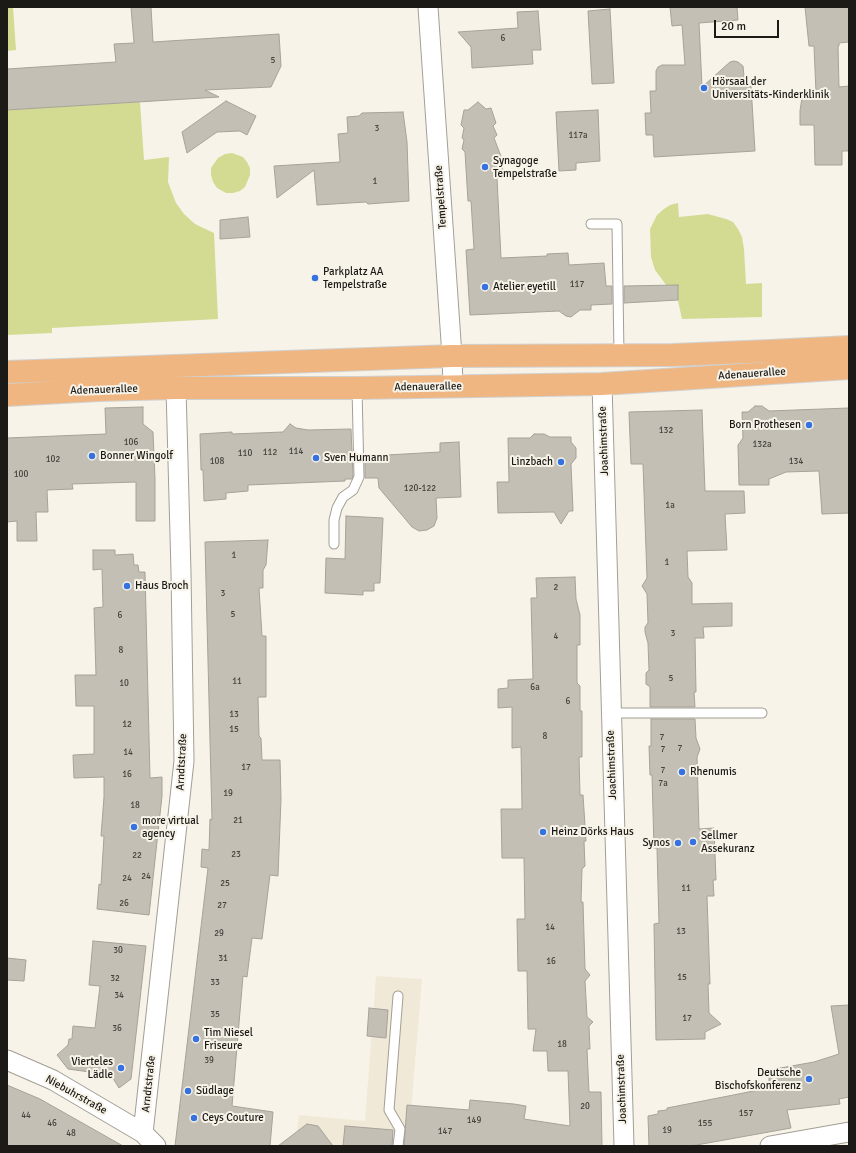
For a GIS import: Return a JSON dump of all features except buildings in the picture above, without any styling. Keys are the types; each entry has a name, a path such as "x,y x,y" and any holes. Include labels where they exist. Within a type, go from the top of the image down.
{"main road":[{"name":"Adenauerallee","path":"7,372 452,356 673,355 849,347"},
{"name":"Adenauerallee","path":"7,395 176,388 357,388 602,384 849,368"}],"street":[{"name":"Tempelstraße","path":"428,7 453,386"},
{"name":"Joachimstraße","path":"602,384 624,1146"},
{"name":"Arndtstraße","path":"149,1142 184,760 176,388"},
{"name":"Niebuhrstraße","path":"7,1060 52,1080 149,1142"},
{"path":"770,1146 849,1132"}],"lane":[{"path":"591,224 617,224 619,355"},
{"path":"334,544 334,520 337,508 343,497 354,490 359,477 357,388"},
{"path":"611,713 762,713"},
{"path":"398,996 389,1110 400,1129 398,1146"}],"shaded area":[{"path":"376,976 422,979 408,1146 295,1146 299,1115 365,1121"}],"green space":[{"path":"7,7 13,7 16,50 7,51"},
{"path":"140,102 144,160 169,157 168,182 176,203 184,214 195,224 214,233 218,319 52,328 52,333 7,335 7,110"},
{"path":"232,153 243,157 250,168 250,175 245,187 240,191 226,193 217,188 213,182 211,168 218,158 225,154"},
{"path":"678,203 679,217 708,214 733,222 742,237 746,284 762,283 762,317 682,319 678,301 655,270 651,257 650,229 657,215 670,205"}],"place":[{"name":"Hörsaal der Universitäts-Kinderklinik","path":"704,88"},
{"name":"Synagoge Tempelstraße","path":"485,167"},
{"name":"Parkplatz AA Tempelstraße","path":"315,278"},
{"name":"Atelier eyetill","path":"485,287"},
{"name":"Born Prothesen","path":"809,425"},
{"name":"Bonner Wingolf","path":"92,456"},
{"name":"Sven Humann","path":"316,458"},
{"name":"Linzbach","path":"561,462"},
{"name":"Haus Broch","path":"127,586"},
{"name":"Rhenumis","path":"682,772"},
{"name":"more virtual agency","path":"134,827"},
{"name":"Heinz Dörks Haus","path":"543,832"},
{"name":"Sellmer Assekuranz","path":"693,842"},
{"name":"Synos","path":"678,843"},
{"name":"Tim Niesel Friseure","path":"196,1039"},
{"name":"Vierteles Lädle","path":"121,1068"},
{"name":"Deutsche Bischofskonferenz","path":"809,1079"},
{"name":"Südlage","path":"188,1091"},
{"name":"Ceys Couture","path":"194,1118"}]}
